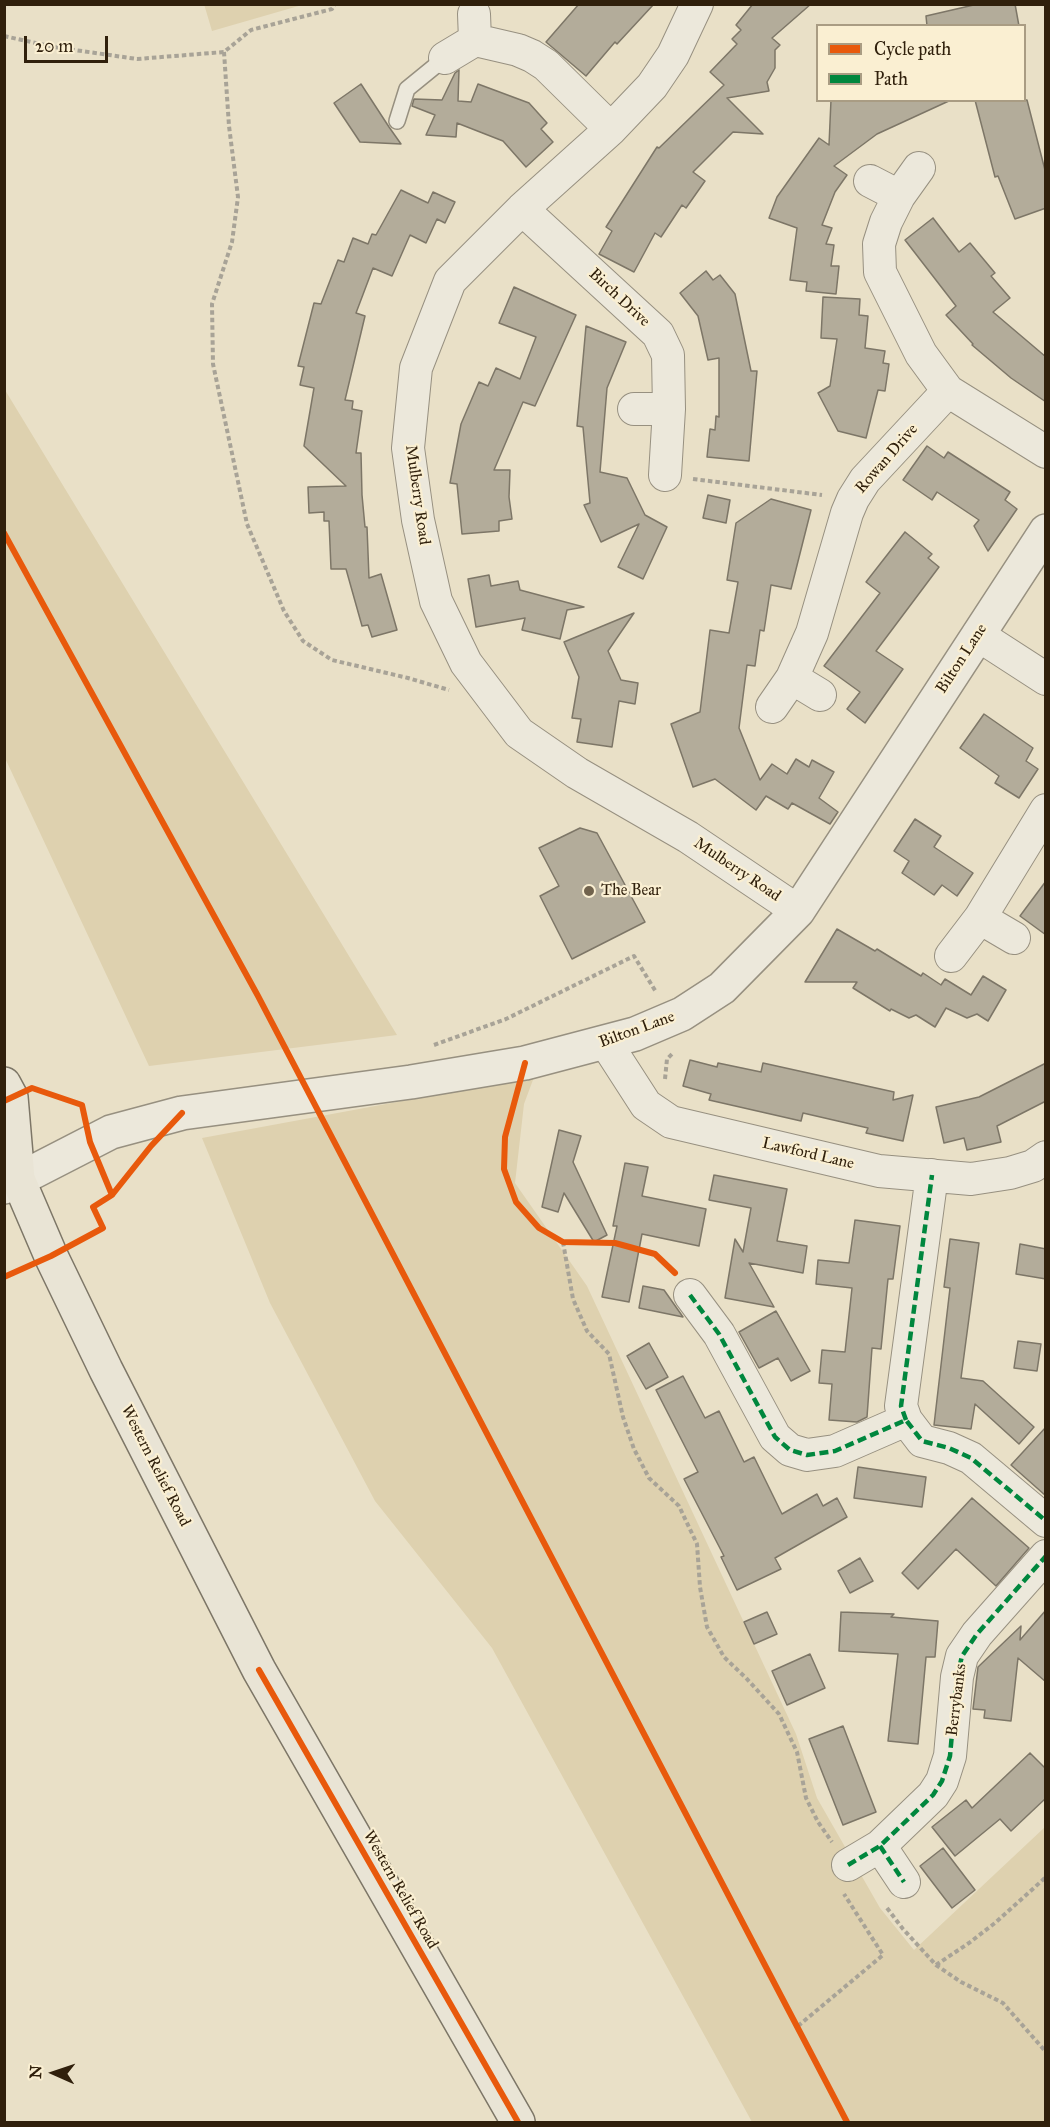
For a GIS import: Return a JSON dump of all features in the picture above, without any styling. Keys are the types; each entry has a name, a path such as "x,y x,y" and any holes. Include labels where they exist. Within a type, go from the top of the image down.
{"highway":[{"name":"Western Relief Road","path":"4,1084 11,1097 9,1179 51,1256 101,1361 259,1670 518,2122"}],"street":[{"name":"Mulberry Road","path":"697,4 673,55 651,86 611,129 522,208 450,281 416,368 408,448 418,520 436,601 465,663 519,734 577,774 688,837 798,911"},
{"path":"445,58 474,27 546,65 611,129"},
{"path":"919,168 899,196 886,222 879,244 880,272 921,354 948,390 1046,452"},
{"path":"870,182 899,196"},
{"name":"Birch Drive","path":"522,208 658,334 668,355 669,410 665,475"},
{"name":"Rowan Drive","path":"772,707 792,678 812,633 853,499 865,480 948,390"},
{"path":"634,409 669,410"},
{"name":"Bilton Lane","path":"9,1179 111,1132 182,1113 411,1082 525,1063 606,1043 672,1019 722,988 798,911 1046,531"},
{"path":"978,635 1046,679"},
{"path":"792,678 819,695"},
{"path":"951,956 980,918 1046,810"},
{"path":"980,918 1014,938"},
{"name":"Lawford Lane","path":"606,1043 646,1105 671,1122 879,1171 971,1179 1010,1173 1033,1166 1046,1157"},
{"path":"932,1175 901,1406 906,1420 922,1441 949,1448 971,1458 1046,1521"},
{"path":"690,1295 719,1334 775,1437 790,1450 807,1455 835,1451 906,1420"},
{"name":"Berrybanks","path":"848,1865 880,1846 933,1795 942,1780 950,1756 957,1677 962,1656 977,1634 1046,1557"},
{"path":"880,1846 893,1891"}],"lane":[{"path":"397,121 407,89 445,58"}],"path":[{"path":"4,36 54,47 137,59 224,52 251,30 332,9 335,4"},
{"path":"224,52 229,126 238,197 232,242 212,304 213,364 247,524 284,611 303,641 332,660 452,690"},
{"path":"665,475 853,499"},
{"path":"424,1049 506,1019 634,956 672,1019"},
{"path":"555,1237 563,1242 573,1242"},
{"path":"563,1242 573,1299 587,1331 609,1354 623,1417 634,1449 649,1478 679,1506 697,1544 700,1587 707,1627 723,1657 779,1714 797,1752 806,1798 818,1822 848,1865 841,1888 883,1955 798,2026"},
{"path":"936,1965 995,1923 1046,1877"},
{"path":"893,1891 903,1929 936,1965 961,1982 1003,2003 1046,2052"},
{"path":"792,2015 803,2035"}],"shaded area":[{"path":"204,4 302,4 302,5 212,31"},
{"path":"5,390 397,1035 149,1066 5,758"},
{"path":"537,1069 524,1104 515,1183 587,1286 796,1734 817,1798 880,1908 914,1950 1045,1827 1045,2122 752,2122 492,1648 375,1501 270,1303 202,1138 424,1097"}],"building":[{"path":"579,4 654,4 617,44 615,42 586,76 546,42"},
{"path":"753,4 811,4 772,38 780,45 775,50 775,68 767,82 769,91 727,98 763,134 733,132 693,172 705,181 686,208 682,205 661,237 655,233 634,272 599,254 612,231 606,227 657,147 659,148 724,85 710,72 737,44 732,39 741,30 736,25"},
{"path":"978,4 1015,4 1019,24 927,24 926,16"},
{"path":"459,70 458,101 471,102 478,84 529,103 547,123 541,129 553,142 526,167 503,141 457,123 456,137 426,135 435,115 412,106 414,99 442,100 455,73"},
{"path":"361,84 401,144 360,142 334,103"},
{"path":"1027,100 1046,174 1046,208 1015,219 998,176 995,177 976,102 1026,102"},
{"path":"831,102 947,102 877,134 834,166 847,175 835,192 822,225 832,228 826,244 834,245 831,266 839,266 836,294 806,291 807,282 790,280 797,228 769,218 777,197 819,138 829,145"},
{"path":"401,190 428,203 433,192 455,202 445,223 437,219 426,243 410,235 392,276 373,268 356,313 365,316 345,400 353,401 352,409 362,411 356,453 361,453 369,578 381,574 397,630 372,637 368,625 362,626 346,569 331,569 329,521 324,521 324,512 309,513 308,487 346,486 304,446 314,388 300,385 304,367 298,366 314,303 321,304 338,260 344,262 353,238 368,244 372,234 376,235"},
{"path":"933,218 959,252 970,243 995,273 991,276 1010,298 993,312 1046,357 1046,402 1011,378 972,345 946,315 956,306 905,240"},
{"path":"706,271 713,280 720,275 735,294 751,371 757,371 749,461 707,457 710,429 715,430 716,416 719,417 719,358 708,360 698,316 680,293"},
{"path":"514,287 576,315 535,406 523,402 494,470 510,470 509,497 512,519 499,521 499,531 462,534 457,484 450,483 461,424 479,382 488,386 496,368 520,379 536,337 499,323"},
{"path":"823,297 860,299 859,315 868,316 865,348 885,351 883,363 889,364 885,391 878,390 866,438 838,431 818,393 830,386 837,339 821,338"},
{"path":"586,326 626,342 607,388 600,472 627,478 645,515 667,527 643,579 618,567 639,524 601,542 584,505 590,503 583,427 577,426"},
{"path":"927,446 944,458 948,452 1010,492 1005,500 1017,509 988,551 974,526 979,520 937,492 932,500 903,480"},
{"path":"708,495 730,500 726,523 703,518"},
{"path":"771,499 811,510 791,589 771,585 764,631 760,630 755,666 747,665 739,728 760,780 772,764 787,774 796,759 809,767 812,760 834,772 819,798 838,812 830,824 792,803 788,809 766,796 756,810 715,779 693,787 671,724 700,712 710,630 729,633 738,582 727,580 736,523"},
{"path":"905,532 932,554 928,558 939,567 876,651 903,669 865,723 847,709 860,692 824,666 880,593 866,582"},
{"path":"489,575 491,586 518,581 520,590 584,607 567,610 560,639 522,630 525,618 476,627 468,579"},
{"path":"634,613 608,651 621,680 638,683 635,704 619,701 612,747 577,742 581,719 572,718 579,677 564,642"},
{"path":"984,714 1033,748 1026,761 1038,769 1019,798 995,783 999,776 960,748"},
{"path":"915,819 941,836 934,847 973,873 957,896 942,885 934,895 902,873 909,861 894,851"},
{"name":"The Bear","path":"580,828 597,833 645,922 572,959 540,896 559,886 539,848"},
{"path":"1046,881 1046,935 1020,916"},
{"path":"837,929 875,951 877,949 921,976 923,973 941,985 945,979 971,995 983,976 1006,990 988,1021 977,1014 967,1018 946,1008 935,1027 916,1015 909,1018 891,1009 890,1011 853,988 857,982 805,982"},
{"path":"690,1060 717,1067 718,1063 761,1072 763,1063 894,1092 893,1100 913,1095 903,1141 866,1133 868,1128 803,1113 801,1121 709,1100 711,1094 683,1086"},
{"path":"1046,1063 1046,1101 997,1126 1001,1142 967,1150 964,1138 944,1143 936,1107 979,1097"},
{"path":"559,1130 581,1136 573,1162 607,1235 594,1242 564,1193 558,1212 542,1207"},
{"path":"625,1163 648,1167 642,1196 706,1209 699,1246 642,1234 629,1302 602,1297 617,1226 613,1226"},
{"path":"714,1175 787,1189 777,1241 807,1246 803,1273 749,1263 774,1307 725,1298 735,1239 743,1252 751,1208 709,1200"},
{"path":"855,1220 900,1226 893,1279 888,1279 881,1349 872,1348 867,1417 857,1422 829,1420 832,1384 819,1383 822,1350 845,1352 852,1288 816,1284 818,1260 849,1263"},
{"path":"950,1239 979,1243 961,1378 983,1381 1034,1427 1019,1444 975,1404 971,1429 934,1425 950,1288 944,1287"},
{"path":"1020,1244 1046,1249 1046,1279 1016,1274"},
{"path":"643,1286 664,1290 683,1317 639,1308"},
{"path":"776,1311 810,1371 791,1381 778,1358 759,1368 739,1332"},
{"path":"1018,1341 1041,1344 1037,1371 1014,1368"},
{"path":"649,1343 668,1377 646,1389 627,1356"},
{"path":"683,1376 705,1418 719,1411 744,1462 754,1457 782,1514 817,1494 823,1506 837,1498 847,1517 775,1558 781,1569 737,1590 721,1557 724,1556 684,1479 698,1472 656,1390"},
{"path":"1046,1427 1046,1496 1011,1465"},
{"path":"858,1467 926,1477 922,1507 854,1498"},
{"path":"972,1498 1029,1548 996,1586 956,1549 918,1589 902,1573"},
{"path":"860,1558 873,1581 850,1593 838,1571"},
{"path":"1046,1610 1046,1682 1018,1658 1011,1721 984,1718 985,1710 973,1709 978,1667 1021,1626 1020,1640"},
{"path":"767,1612 777,1634 754,1644 744,1622"},
{"path":"841,1612 894,1614 891,1617 938,1621 935,1657 926,1657 918,1744 888,1741 898,1654 839,1651"},
{"path":"810,1654 825,1688 787,1705 772,1671"},
{"path":"843,1726 876,1812 843,1825 809,1739"},
{"path":"1030,1753 1046,1769 1046,1798 1011,1831 1000,1819 955,1856 932,1827 966,1800 972,1808"},
{"path":"943,1848 975,1890 952,1908 920,1866"}],"marked path":[{"path":"906,1420 901,1406 932,1175"},
{"path":"690,1295 719,1334 775,1437 790,1450 807,1455 835,1451 906,1420 922,1441 949,1448 971,1458 1046,1521"},
{"path":"848,1865 880,1846 933,1795 942,1781 950,1756 957,1677 962,1656 977,1634 1046,1556"},
{"path":"880,1846 904,1882"}],"cycle path":[{"path":"4,533 258,996 847,2122"},
{"path":"525,1063 505,1137 504,1169 516,1202 539,1228 563,1242 615,1243 655,1254 675,1273"},
{"path":"4,1101 32,1088 82,1105 90,1142 112,1195"},
{"path":"4,1277 51,1256 103,1228 93,1207 112,1195 151,1146 182,1113"},
{"path":"259,1670 518,2122"}],"place":[{"name":"The Bear","path":"589,891"}]}
